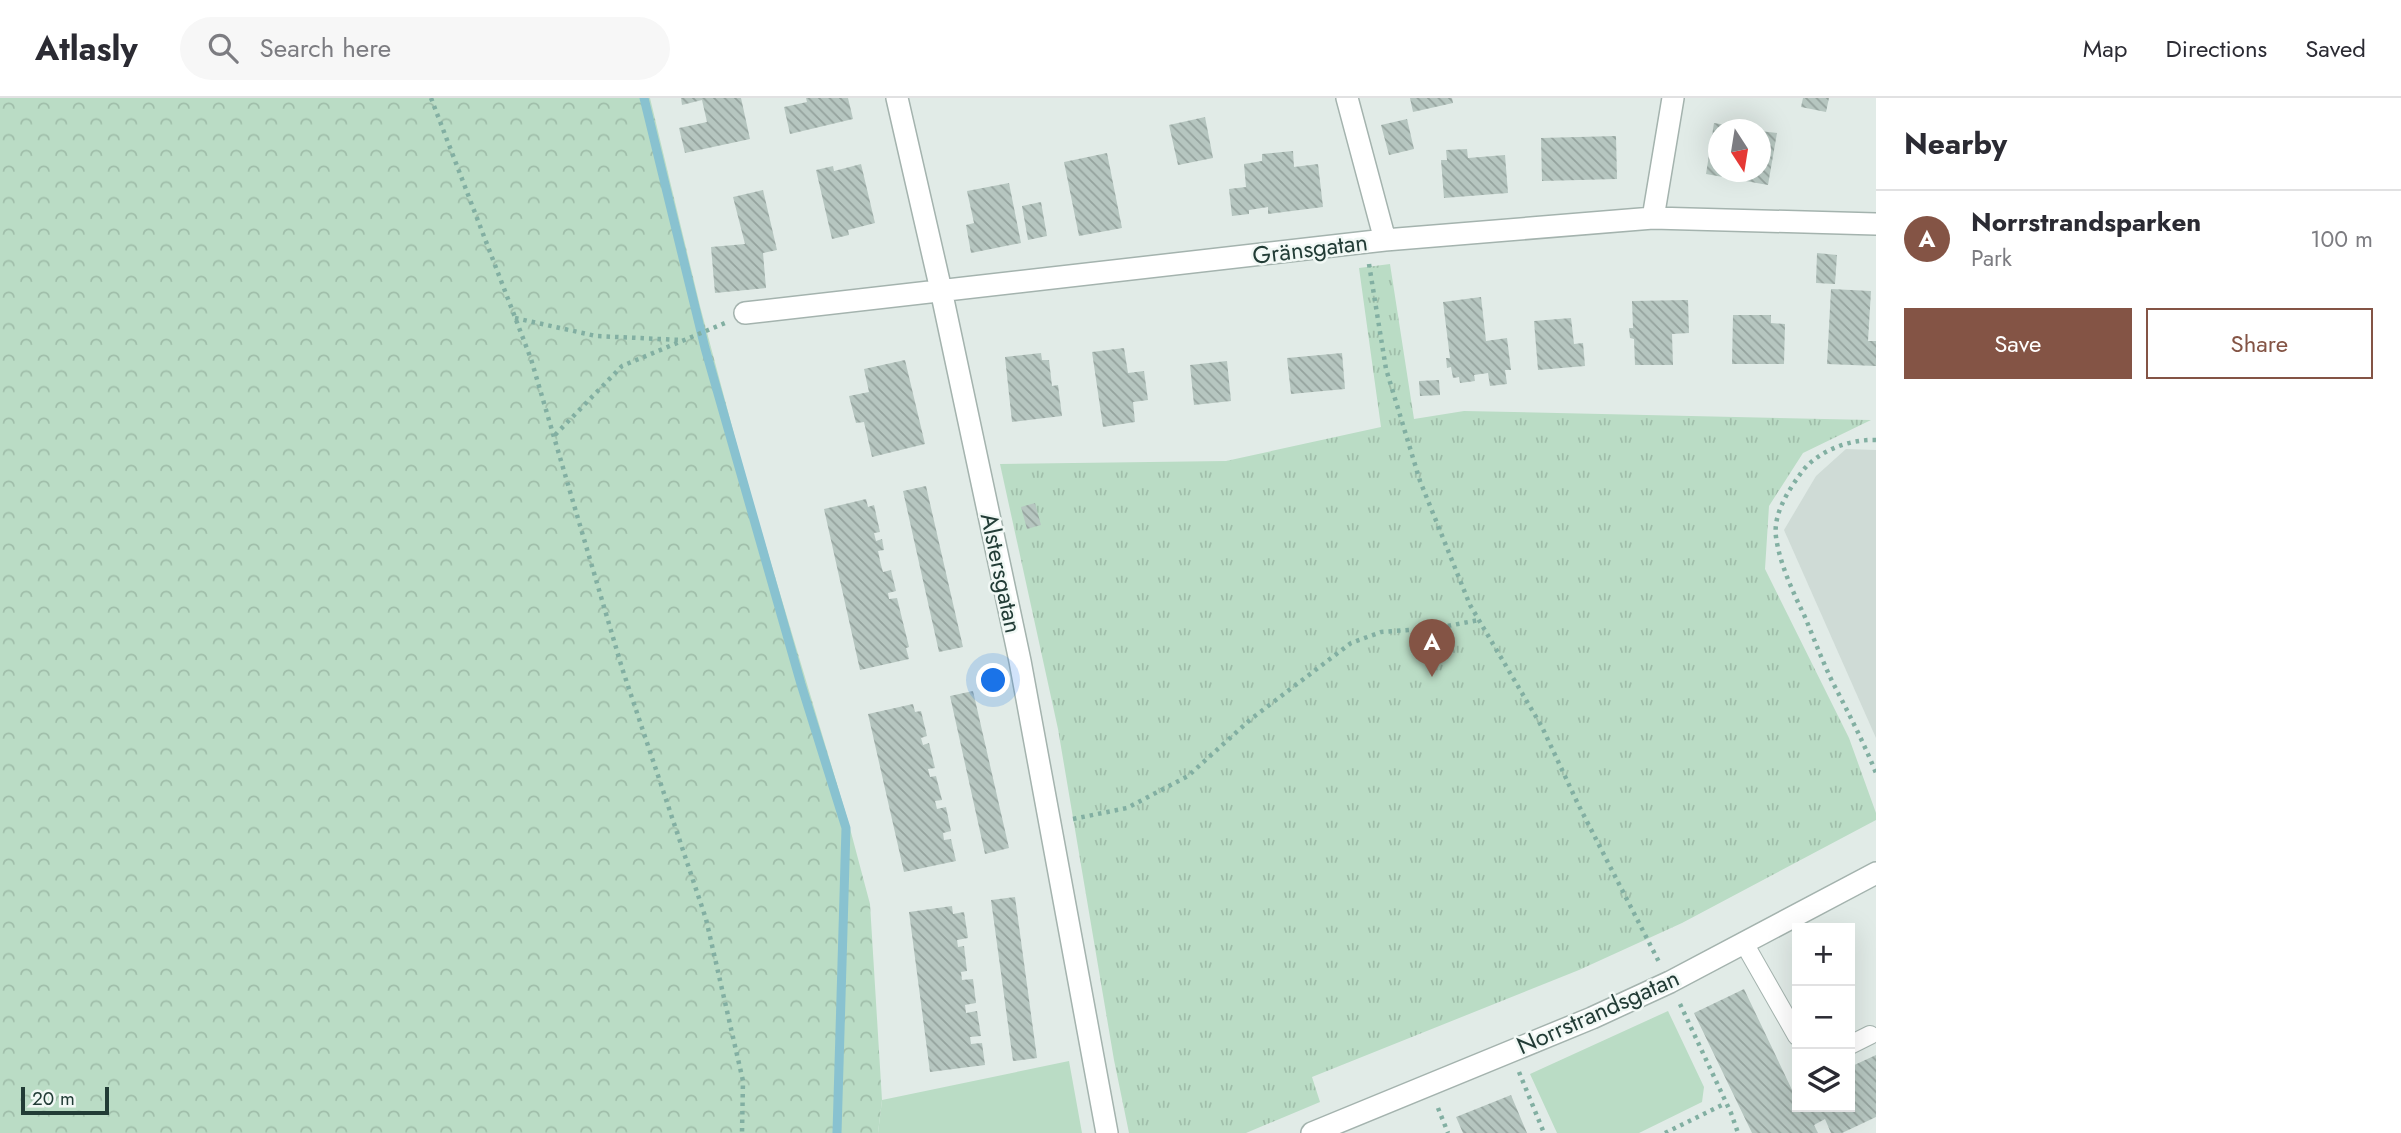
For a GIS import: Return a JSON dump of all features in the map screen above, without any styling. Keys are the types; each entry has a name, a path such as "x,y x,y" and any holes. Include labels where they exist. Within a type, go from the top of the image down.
{"street":[{"name":"Alstersgatan","path":"897,98 1020,661 1107,1133"},
{"path":"1347,98 1376,241"},
{"path":"1653,218 1673,98"},
{"name":"Gränsgatan","path":"745,313 1376,241 1653,218 1876,224"},
{"name":"Norrstrandsgatan","path":"1312,1133 1592,1018 1670,982 1876,873"}],"lane":[{"path":"1744,943 1792,1027"},
{"path":"1855,1042 1870,1035"}],"path":[{"path":"431,98 531,359 622,668 706,919 743,1081 742,1133"},
{"path":"1376,241 1377,323 1393,394 1420,481 1470,605 1542,727 1578,804 1670,982 1738,1133"},
{"path":"515,318 596,336 685,340"},
{"path":"554,436 622,366 708,330"},
{"path":"1876,440 1861,440 1821,453 1803,469 1788,491 1779,512 1776,535 1788,579 1876,773"},
{"path":"1050,824 1127,808 1188,776 1251,719 1351,643 1381,632 1437,628 1479,620"},
{"path":"1511,1051 1544,1133"},
{"path":"1665,1133 1726,1103"}],"shaded area":[{"path":"1846,449 1876,450 1876,738 1784,530 1816,476"}],"green space":[{"path":"0,98 650,98 700,306 747,483 848,821 870,904 882,1100 878,1133 0,1133"},
{"path":"1390,264 1414,419 1464,411 1871,420 1803,453 1769,506 1765,569 1849,738 1876,813 1876,820 1682,923 1579,970 1312,1077 1320,1102 1246,1133 1129,1133 1114,1060 1058,729 1000,464 1226,461 1381,427 1359,268"},
{"path":"1668,1011 1704,1087 1702,1102 1639,1133 1557,1133 1530,1074"},
{"path":"1069,1061 1082,1133 878,1133 882,1100"}],"building":[{"path":"681,98 741,98 750,139 685,153 679,128 707,122 702,100 682,105"},
{"path":"806,98 848,98 853,119 790,134 784,107 807,102"},
{"path":"1410,98 1452,98 1453,103 1413,112"},
{"path":"1803,98 1829,98 1826,112 1801,107"},
{"path":"1205,117 1213,158 1178,165 1169,125"},
{"path":"1407,119 1414,149 1389,155 1381,125"},
{"path":"1771,132 1777,133 1771,168"},
{"path":"1616,136 1617,179 1542,181 1541,138"},
{"path":"1467,149 1468,158 1505,155 1508,193 1444,198 1441,160 1447,160 1446,150"},
{"path":"1293,151 1294,167 1318,164 1323,207 1268,214 1268,207 1249,210 1249,214 1232,216 1229,189 1246,187 1244,164 1262,161 1262,154"},
{"path":"1107,153 1122,228 1079,236 1064,162"},
{"path":"861,164 875,223 848,230 849,235 832,239 816,170 833,166 834,171"},
{"path":"1009,183 1021,243 971,253 966,225 974,223 967,191"},
{"path":"763,190 777,250 763,253 766,288 715,293 711,247 745,244 733,197"},
{"path":"1041,202 1047,236 1028,240 1022,206"},
{"path":"1817,253 1837,255 1835,284 1816,283"},
{"path":"1831,289 1871,291 1868,341 1876,341 1876,366 1827,364"},
{"path":"1481,297 1486,341 1507,338 1511,370 1505,370 1507,384 1490,386 1488,373 1474,375 1475,381 1460,383 1459,377 1453,378 1451,367 1447,368 1446,358 1450,358 1443,302"},
{"path":"1688,300 1689,333 1672,334 1673,365 1635,365 1634,339 1630,338 1629,328 1633,328 1632,301"},
{"path":"1733,315 1771,315 1771,323 1785,324 1784,364 1732,364"},
{"path":"1571,318 1574,344 1583,343 1585,366 1538,370 1534,321"},
{"path":"1124,348 1128,373 1144,371 1148,400 1133,402 1135,422 1103,427 1092,352"},
{"path":"1041,353 1042,360 1049,360 1052,386 1058,385 1062,416 1012,422 1005,357"},
{"path":"1342,353 1345,389 1291,394 1287,358"},
{"path":"905,360 925,444 872,457 864,422 856,423 849,396 869,392 864,369"},
{"path":"1227,361 1231,401 1194,405 1190,365"},
{"path":"1439,380 1440,395 1420,396 1419,381"},
{"path":"926,486 963,647 939,652 903,491"},
{"path":"866,499 868,507 874,505 880,532 874,533 876,541 882,539 884,550 878,551 881,565 883,572 891,570 896,591 888,593 889,599 897,598 909,647 906,648 909,659 860,670 824,509"},
{"path":"1035,503 1041,525 1027,529 1021,507"},
{"path":"973,691 1009,848 985,854 950,696"},
{"path":"913,704 915,712 921,711 927,736 921,738 923,745 929,743 935,768 928,769 930,777 936,776 942,800 935,801 937,809 946,807 951,831 943,833 944,840 951,839 956,861 904,872 868,714"},
{"path":"1015,897 1037,1058 1013,1061 991,900"},
{"path":"952,906 953,914 964,912 968,938 957,940 958,947 964,946 967,971 961,972 962,980 973,979 976,1003 965,1005 966,1013 977,1011 981,1036 970,1037 971,1044 982,1043 985,1065 930,1072 909,912"},
{"path":"1744,989 1792,1090 1792,1112 1855,1112 1855,1065 1876,1055 1876,1117 1842,1133 1831,1133 1825,1119 1814,1125 1818,1133 1752,1133 1694,1013"},
{"path":"1511,1095 1527,1133 1463,1133 1456,1117"}],"waterway":[{"path":"644,98 705,348 801,684 846,828 837,1133"}],"place":[{"name":"Norrstrandsparken","path":"1432,677"}]}
